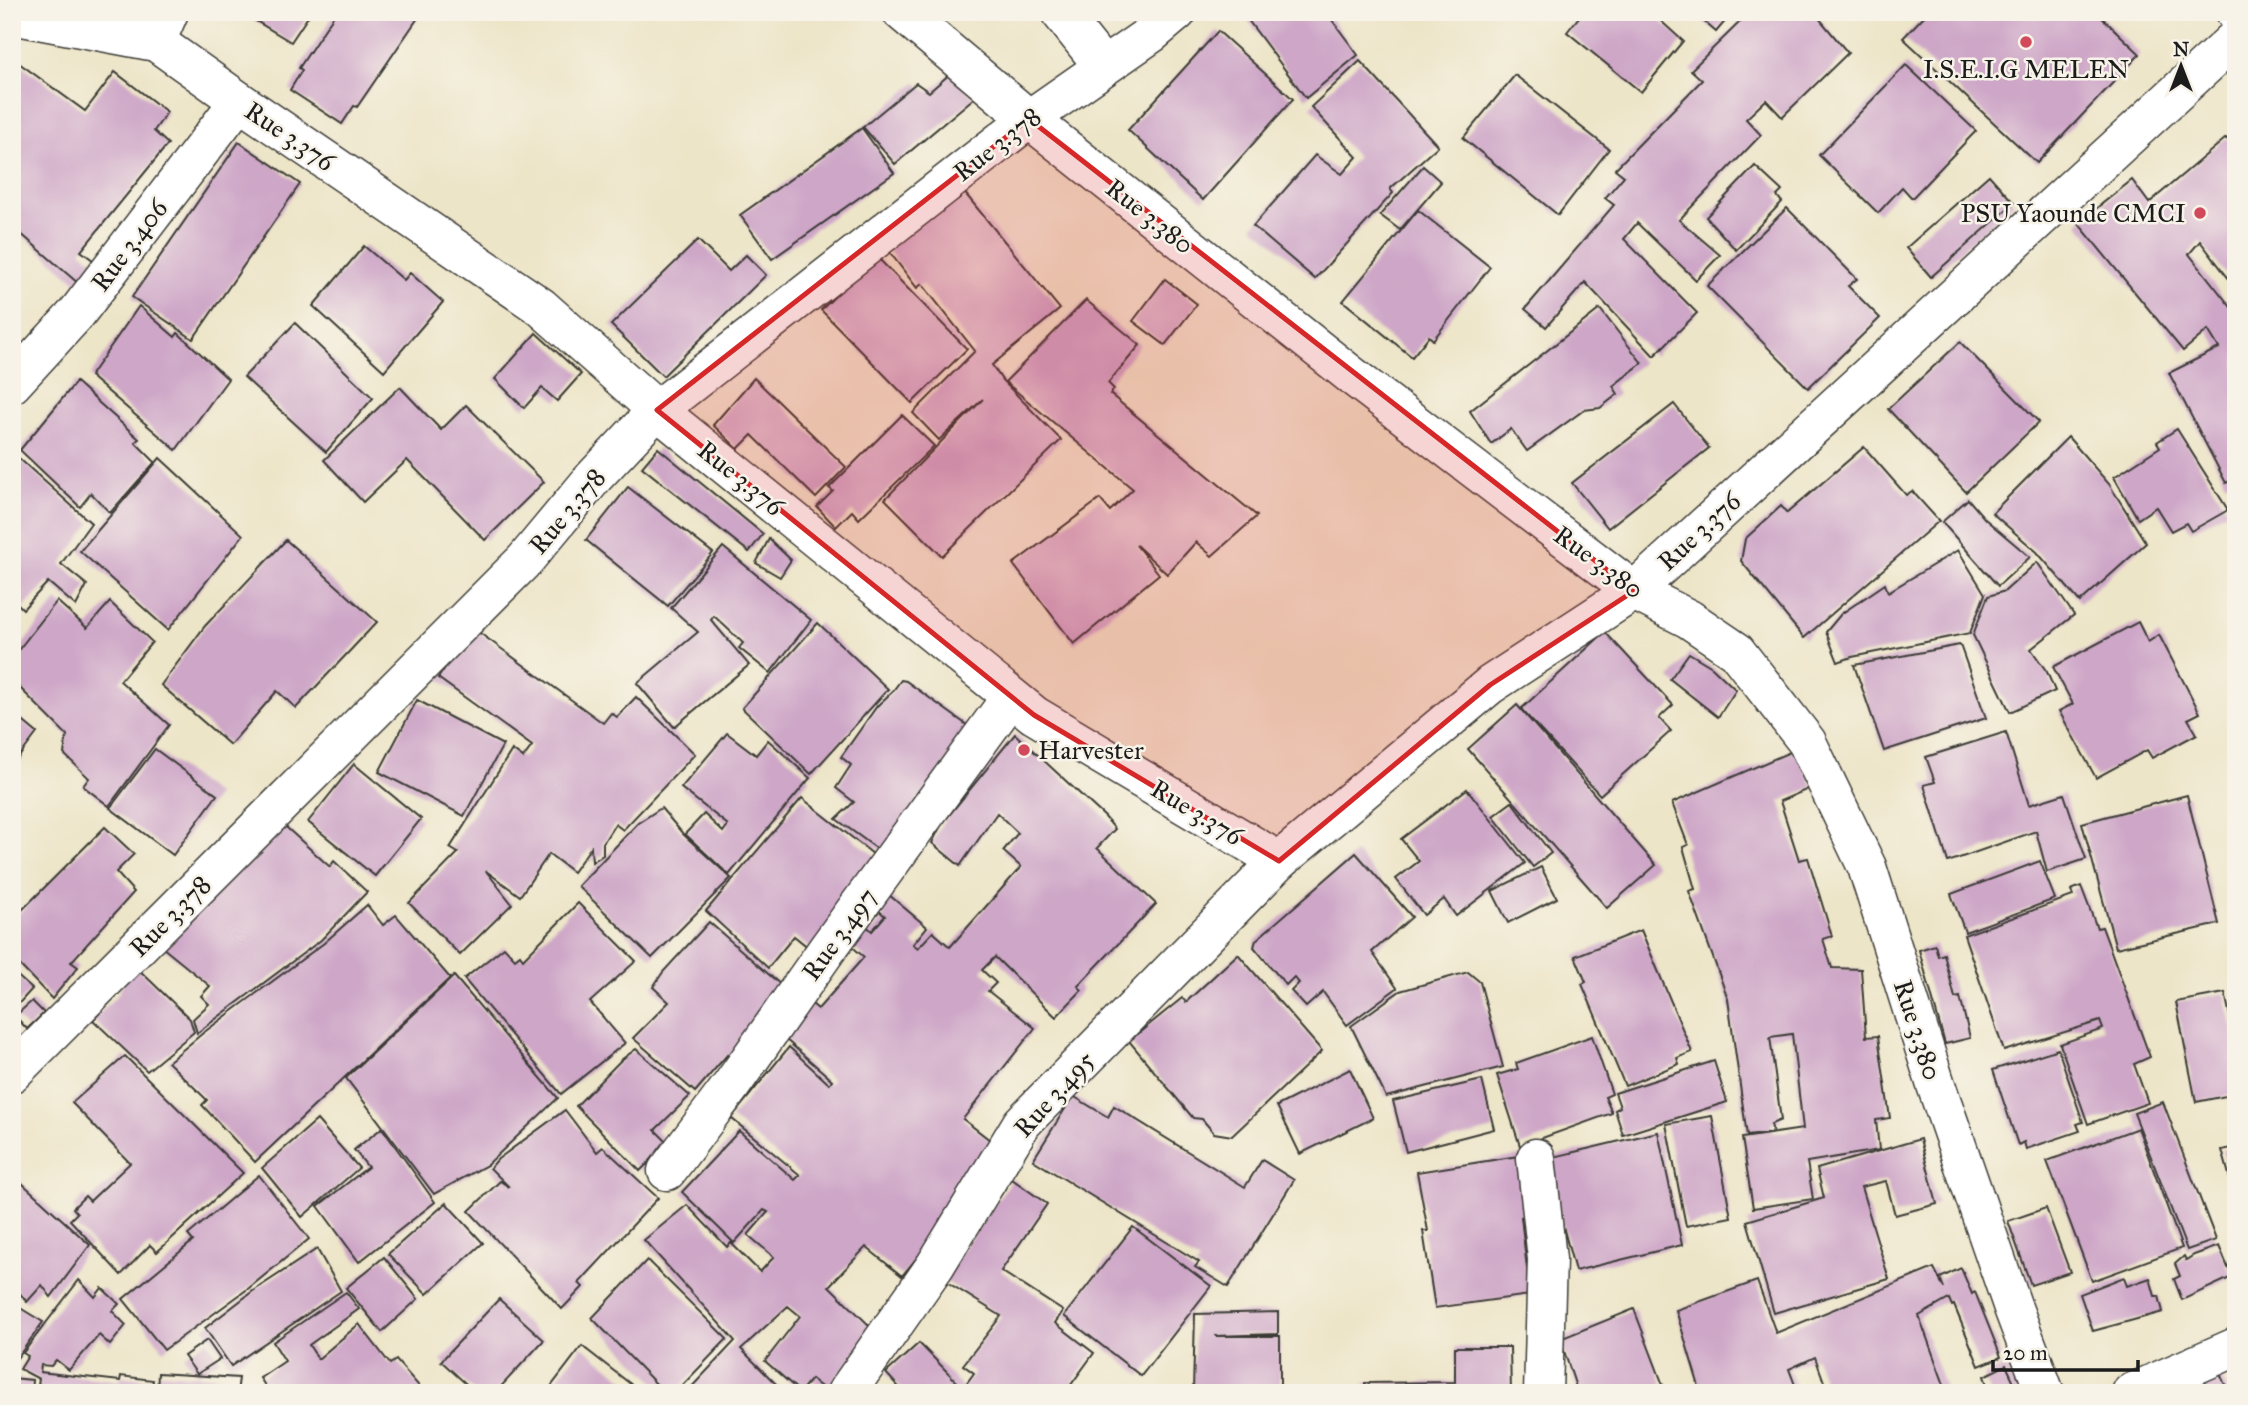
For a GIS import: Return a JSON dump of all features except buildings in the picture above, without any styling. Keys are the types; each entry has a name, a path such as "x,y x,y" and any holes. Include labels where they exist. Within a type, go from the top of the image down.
{"street":[{"name":"Rue 3.380","path":"902,12 1029,119 1340,367 1634,591 1689,619 1736,651 1807,741 1867,867 1935,1082 2045,1393"},
{"path":"1060,12 1103,66"},
{"name":"Rue 3.378","path":"12,1073 525,559 594,477 657,410 1029,119 1177,12"},
{"name":"Rue 3.376","path":"12,15 163,27 239,101 541,307 657,410 1034,715 1279,861 1490,685 1634,591 2236,37"},
{"name":"Rue 3.406","path":"12,384 77,313 239,101"},
{"name":"Rue 3.497","path":"667,1171 1011,697"},
{"name":"Rue 3.495","path":"846,1393 935,1266 1022,1123 1279,861"},
{"path":"1536,1158 1547,1259 1543,1393"},
{"path":"2131,1393 2236,1347"}],"highlighted area":[{"path":"1029,119 1634,591 1490,685 1279,861 1034,715 657,410"}],"place":[{"name":"I.S.E.I.G MELEN","path":"2026,42"},
{"name":"PSU Yaounde CMCI","path":"2200,213"},
{"name":"Harvester","path":"1024,750"}]}
